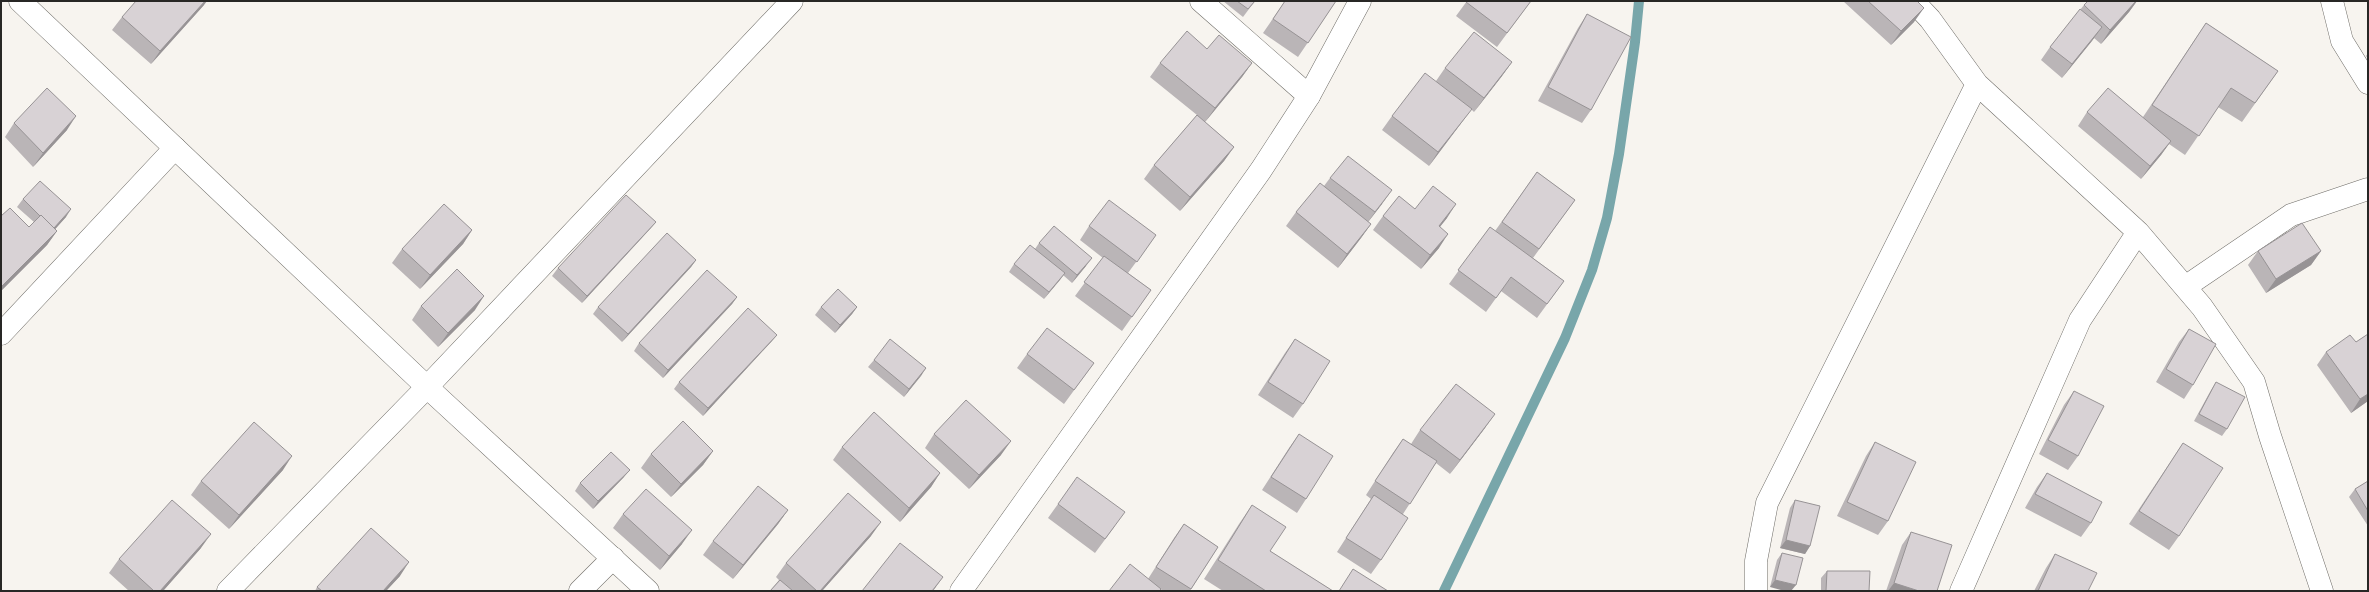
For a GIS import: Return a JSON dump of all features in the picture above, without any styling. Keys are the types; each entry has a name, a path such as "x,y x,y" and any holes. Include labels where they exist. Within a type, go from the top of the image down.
{"street":[{"path":"20,1 427,387 648,591"},
{"path":"228,591 427,387 792,1"},
{"path":"1201,1 1309,96"},
{"path":"961,591 1257,177 1309,96 1360,1"},
{"path":"1913,1 1930,19 1977,84 2138,232 2202,306 2254,382 2270,436 2322,591"},
{"path":"2332,1 2342,41 2368,83"},
{"path":"1756,591 1756,561 1767,503 1977,84"},
{"path":"1,334 175,148"},
{"path":"2185,287 2291,215 2368,188"},
{"path":"1961,591 2080,320 2138,232"},
{"path":"580,591 613,558"}],"building":[{"path":"136,1 205,1 160,51 122,17"},
{"path":"1237,1 1255,1 1248,9"},
{"path":"1285,1 1336,1 1308,43 1273,19"},
{"path":"1531,1 1507,33 1466,2"},
{"path":"1868,1 1917,1 1924,8 1901,31"},
{"path":"2088,1 2136,1 2110,30 2084,5"},
{"path":"2080,9 2102,27 2072,64 2050,47"},
{"path":"1587,14 1631,37 1591,110 1548,87"},
{"path":"2206,23 2278,71 2255,103 2231,88 2199,136 2152,105"},
{"path":"1187,31 1207,49 1219,35 1252,63 1215,108 1160,63"},
{"path":"1474,32 1512,62 1484,98 1445,68"},
{"path":"1425,73 1472,109 1438,152 1392,116"},
{"path":"47,88 76,116 43,153 14,123"},
{"path":"2108,88 2171,141 2150,166 2087,112"},
{"path":"1197,115 1234,147 1190,197 1154,165"},
{"path":"1348,156 1392,190 1375,212 1330,178"},
{"path":"1537,172 1575,200 1539,249 1502,222"},
{"path":"40,181 71,209 54,228 23,199"},
{"path":"1320,183 1371,224 1347,254 1296,212"},
{"path":"1433,186 1456,204 1439,226 1448,234 1430,255 1383,216 1399,196 1415,209"},
{"path":"626,195 656,222 587,296 558,268"},
{"path":"1109,200 1156,235 1137,262 1089,226"},
{"path":"444,204 472,230 430,275 402,249"},
{"path":"10,208 29,227 41,215 57,231 1,287 1,216"},
{"path":"2302,223 2321,251 2276,279 2258,251"},
{"path":"1054,226 1092,258 1077,275 1039,243"},
{"path":"1490,227 1564,281 1547,304 1511,277 1496,298 1458,270"},
{"path":"667,233 696,260 628,334 598,307"},
{"path":"1030,245 1065,273 1049,292 1014,264"},
{"path":"1104,256 1151,290 1132,317 1084,282"},
{"path":"457,269 484,296 448,333 421,306"},
{"path":"707,270 737,297 668,370 639,343"},
{"path":"838,289 857,307 840,325 821,307"},
{"path":"748,308 777,335 708,408 679,382"},
{"path":"1047,328 1094,363 1074,390 1027,354"},
{"path":"2189,329 2216,344 2193,385 2166,369"},
{"path":"2368,334 2368,394 2360,399 2326,352 2350,335 2356,342"},
{"path":"890,339 926,368 909,389 874,360"},
{"path":"1295,339 1330,361 1303,404 1268,382"},
{"path":"2216,382 2245,397 2227,429 2199,414"},
{"path":"1456,384 1495,414 1460,460 1420,430"},
{"path":"2074,391 2104,406 2078,456 2048,440"},
{"path":"966,400 1011,441 979,475 934,434"},
{"path":"874,412 940,473 909,508 842,447"},
{"path":"683,421 713,451 681,484 651,454"},
{"path":"254,422 292,456 239,515 201,481"},
{"path":"1299,434 1333,456 1306,499 1271,477"},
{"path":"1403,439 1437,461 1410,504 1375,481"},
{"path":"1875,442 1916,462 1888,521 1847,502"},
{"path":"2183,443 2223,468 2179,536 2139,511"},
{"path":"611,452 630,470 598,501 580,483"},
{"path":"2047,473 2102,502 2091,523 2035,494"},
{"path":"1077,477 1125,512 1105,539 1058,504"},
{"path":"2368,481 2368,511 2355,489"},
{"path":"758,486 788,510 743,565 713,541"},
{"path":"646,489 692,530 669,556 623,514"},
{"path":"848,493 881,522 820,591 817,591 786,563"},
{"path":"1374,495 1408,518 1381,560 1346,538"},
{"path":"172,500 211,534 160,591 154,591 119,559"},
{"path":"1795,500 1820,506 1810,546 1786,540"},
{"path":"1252,505 1286,527 1270,551 1333,591 1266,591 1218,560"},
{"path":"1184,524 1218,547 1191,589 1156,567"},
{"path":"371,528 409,562 383,591 322,591 317,587"},
{"path":"1911,532 1952,545 1937,591 1919,591 1894,583"},
{"path":"900,543 943,577 932,591 862,591"},
{"path":"1782,553 1803,558 1796,585 1775,580"},
{"path":"2055,554 2097,573 2088,591 2038,591"},
{"path":"1130,564 1161,589 1159,591 1109,591"},
{"path":"1353,569 1388,591 1339,591"},
{"path":"1827,571 1870,571 1869,591 1826,591"},
{"path":"780,580 793,591 770,591"}],"waterway":[{"path":"1444,591 1565,338 1592,270 1607,218 1619,154 1635,42 1639,1"}]}
